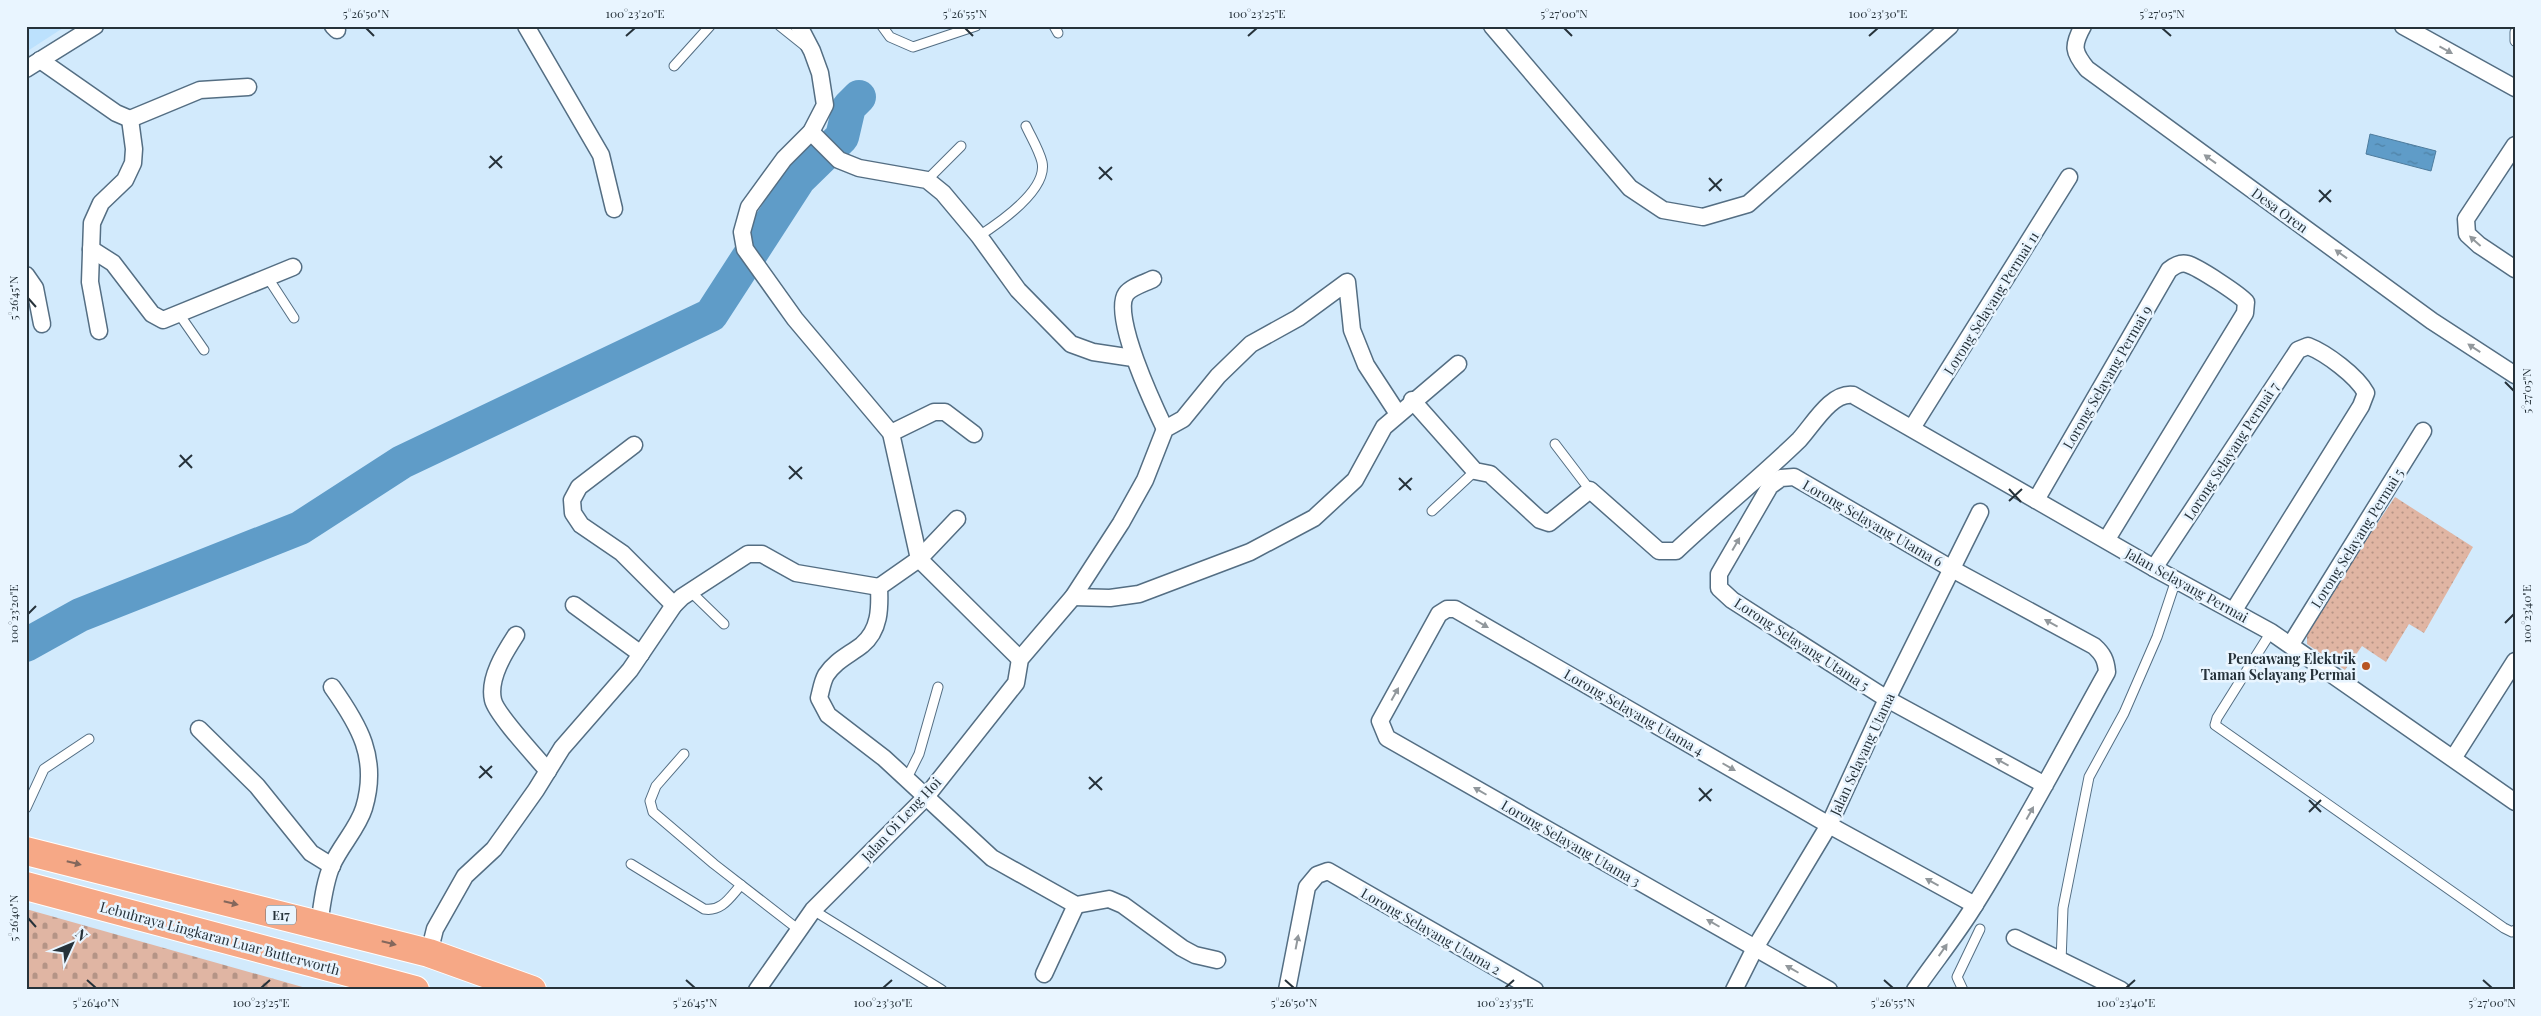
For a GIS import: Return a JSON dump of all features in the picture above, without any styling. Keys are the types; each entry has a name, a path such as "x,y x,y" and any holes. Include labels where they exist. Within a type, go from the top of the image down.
{"highway":[{"name":"E17","path":"26,852 429,953 532,990"},
{"name":"Lebuhraya Lingkaran Luar Butterworth","path":"26,886 414,990"}],"street":[{"path":"526,26 601,155 614,209"},
{"path":"799,26 812,51 820,73 825,106 814,135 784,158 749,207 742,232 744,249 764,273 795,319 891,433 919,559 1020,659 1073,597 1121,523 1145,480 1164,429 1182,419 1218,376 1251,344 1298,318 1347,282 1352,330 1366,365 1398,414"},
{"path":"1492,26 1630,188 1663,210 1703,217 1748,204 1950,26"},
{"name":"Desa Oren","path":"2083,26 2075,40 2076,55 2087,69 2432,321 2515,375"},
{"path":"2403,26 2515,88"},
{"path":"86,29 33,65 116,113 130,119 200,90 248,87"},
{"path":"99,331 90,282 92,223 101,203 125,180 134,163 130,119"},
{"path":"814,135 839,160 859,168 927,180 943,193 979,236 1018,290 1071,344 1093,352 1133,358"},
{"path":"2515,146 2466,219 2467,234 2479,245 2515,269"},
{"name":"Lorong Selayang Permai 11","path":"1912,428 2069,177"},
{"path":"91,249 113,263 152,314 163,320 293,267"},
{"name":"Lorong Selayang Permai 9","path":"2036,500 2169,270 2175,265 2186,264 2240,295 2246,302 2245,313 2107,540"},
{"path":"26,275 35,288 42,324"},
{"path":"1153,279 1130,290 1122,304 1133,358 1164,429"},
{"name":"Lorong Selayang Permai 7","path":"2154,568 2298,350 2308,346 2317,350 2360,383 2366,393 2361,406 2234,610"},
{"path":"1073,597 1110,598 1139,594 1250,552 1314,518 1356,480 1384,427 1412,400 1458,364"},
{"name":"Jalan Selayang Permai","path":"1590,490 1659,551 1676,551 1799,440 1835,400 1845,394 1853,395 2154,568 2234,610 2291,644 2454,757 2515,802"},
{"path":"1412,400 1475,471 1490,474 1544,522 1549,522 1590,490"},
{"path":"891,433 926,415 946,412 974,434"},
{"name":"Lorong Selayang Permai 5","path":"2291,644 2423,431"},
{"path":"634,445 579,487 572,500 573,514 581,526 622,554 674,605"},
{"name":"Lorong Selayang Utama 6","path":"1719,588 1719,574 1770,486 1781,478 1794,477 1952,569 2094,646 2103,654 2107,672 2045,785"},
{"name":"Jalan Selayang Utama","path":"1734,990 1755,948 1829,825 1887,699 1980,512"},
{"path":"429,953 435,929 466,876 494,849 562,748 630,670 674,605 748,554 762,554 796,573 879,587 919,559 957,519"},
{"path":"879,587 880,609 875,628 864,644 840,659 826,676 819,698 828,715 884,758 992,858 1076,904 1109,899 1123,905 1195,955 1217,960"},
{"name":"Lorong Selayang Utama 5","path":"1719,588 1732,600 1887,699 2045,785"},
{"path":"574,605 641,654"},
{"name":"Lorong Selayang Utama 4","path":"1439,614 1447,608 1455,609 1829,825 1975,905"},
{"name":"Lorong Selayang Utama 3","path":"1439,614 1380,722 1387,738 1829,990"},
{"path":"516,635 495,674 493,700 509,724 548,771"},
{"name":"Jalan Oi Leng Hoi","path":"757,990 813,910 925,798 1016,683 1020,659"},
{"path":"2454,757 2515,661"},
{"path":"319,925 332,866 364,809 368,786 367,745 354,717 332,687"},
{"path":"199,729 257,786 311,853 332,866"},
{"path":"1915,990 1975,905 2045,785"},
{"name":"Lorong Selayang Utama 2","path":"1287,990 1308,887 1317,875 1328,871 1535,990"},
{"path":"1044,974 1076,904"},
{"path":"2015,938 2122,990"}],"lane":[{"path":"674,66 710,26"},
{"path":"780,26 812,51"},
{"path":"882,26 890,37 913,47 976,26"},
{"path":"2515,32 2515,41"},
{"path":"979,236 1013,214 1037,184 1042,163 1026,126"},
{"path":"927,180 961,146"},
{"path":"268,278 294,318"},
{"path":"179,314 204,350"},
{"path":"1555,444 1590,490"},
{"path":"1432,510 1475,471"},
{"path":"2061,962 2063,908 2089,777 2128,704 2157,637 2176,580"},
{"path":"691,592 724,624"},
{"path":"2271,632 2217,718 2215,725 2513,931"},
{"path":"906,780 918,754 938,686"},
{"path":"26,808 44,769 89,739"},
{"path":"684,754 656,786 650,801 653,812 799,930"},
{"path":"632,864 704,909 720,908 741,885"},
{"path":"813,910 942,990"},
{"path":"1963,990 1957,978 1980,929"}],"shaded area":[{"path":"26,26 66,26 26,52"}],"green space":[{"path":"2395,497 2473,547 2424,633 2409,624 2386,662 2362,646 2345,670 2307,644 2307,628"},
{"path":"26,909 313,990 26,990"}],"water":[{"path":"2370,134 2436,151 2431,171 2366,154"}],"waterway":[{"path":"26,645 80,615 300,528 402,462 711,315 799,179 842,137 849,107 859,97"}],"place":[{"name":"Pencawang Elektrik Taman Selayang Permai","path":"2366,666"}]}
